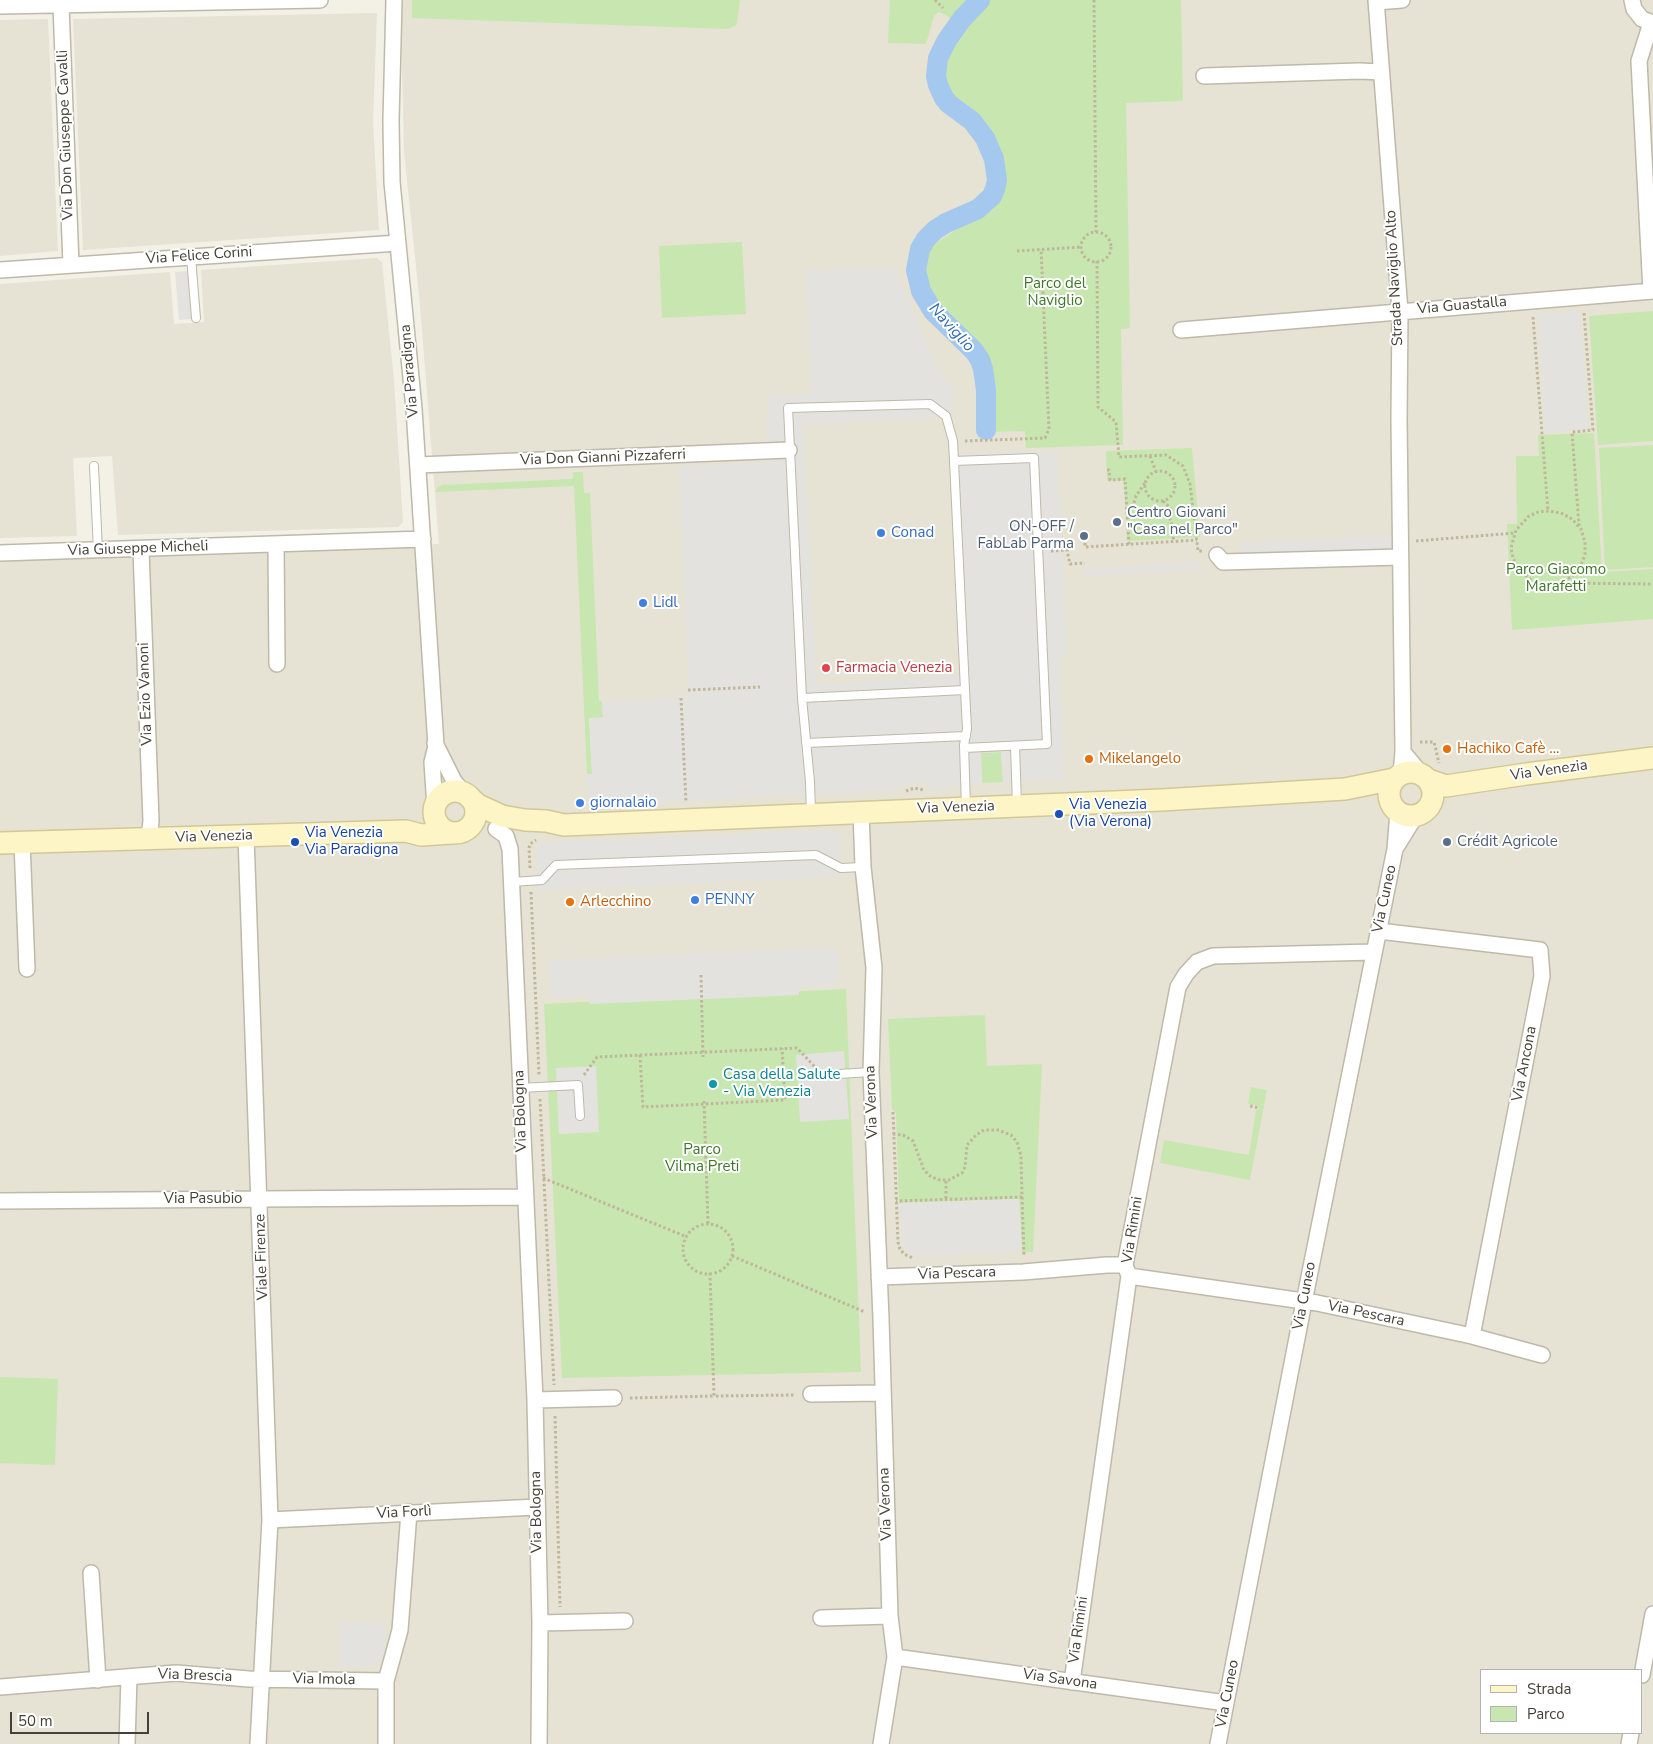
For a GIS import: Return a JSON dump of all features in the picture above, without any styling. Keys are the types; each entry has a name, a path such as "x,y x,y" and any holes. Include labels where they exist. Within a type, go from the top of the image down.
{"street":[{"path":"0,6 320,0"},
{"name":"Via Paradigna","path":"394,0 391,144 398,243 411,368 423,539 435,743 432,762 434,808"},
{"path":"1376,1 1402,0"},
{"path":"1632,0 1634,9 1642,19 1652,23 1639,61 1652,291"},
{"name":"Strada Naviglio Alto","path":"1376,1 1400,312 1400,550 1403,752 1398,776"},
{"name":"Via Don Giuseppe Cavalli","path":"61,5 71,265"},
{"path":"1204,76 1381,72"},
{"name":"Via Felice Corini","path":"0,270 398,243"},
{"name":"Via Guastalla","path":"1181,330 1652,291"},
{"name":"Via Don Gianni Pizzaferri","path":"418,465 789,450"},
{"name":"Via Giuseppe Micheli","path":"0,553 142,550 423,539"},
{"path":"276,545 277,664"},
{"name":"Via Ezio Vanoni","path":"142,550 150,811 149,838"},
{"path":"1217,555 1223,562 1400,550"},
{"name":"Via Paradigna","path":"435,743 454,781 467,796"},
{"path":"1398,776 1390,788 1389,797 1402,811 1424,812 1430,806 1432,785 1403,752"},
{"name":"Via Venezia","path":"0,843 406,831 421,835 481,828 543,831 568,825 1162,800 1344,789 1408,772 1416,773 1432,785 1653,758"},
{"name":"Via Venezia","path":"1344,789 1402,811"},
{"path":"455,792 467,796 474,806 475,815 471,824 457,832 444,830 438,825 434,817 434,808 438,800 446,794 455,792"},
{"name":"Via Venezia","path":"467,796 490,811 509,818 568,825"},
{"name":"Via Venezia","path":"406,831 428,820 432,816 434,808"},
{"name":"Via Cuneo","path":"1218,1744 1402,811"},
{"name":"Via Verona","path":"861,812 863,867 874,968 871,1072 890,1616 895,1657 881,1744"},
{"name":"Via Bologna","path":"496,829 503,833 508,840 511,882 535,1400 540,1623 539,1744"},
{"name":"Viale Firenze","path":"246,836 270,1520 258,1744"},
{"path":"22,842 27,969"},
{"name":"Via Ancona","path":"1379,931 1540,950 1542,976 1472,1336"},
{"name":"Via Rimini","path":"1072,1682 1127,1270 1178,987 1197,962 1213,956 1374,952"},
{"name":"Via Pasubio","path":"0,1201 525,1197"},
{"name":"Via Pescara","path":"879,1277 1023,1272 1107,1265 1472,1336 1542,1355"},
{"path":"811,1394 883,1393"},
{"path":"535,1400 614,1398"},
{"name":"Via Forlì","path":"270,1520 537,1507"},
{"path":"386,1744 386,1682 400,1630 409,1512"},
{"path":"91,1574 98,1680"},
{"path":"1643,1669 1653,1614"},
{"path":"821,1618 890,1616"},
{"path":"540,1623 625,1621"},
{"name":"Via Savona","path":"895,1657 1226,1703"},
{"name":"Via Brescia","path":"0,1687 185,1673 262,1679"},
{"path":"127,1744 129,1677"},
{"name":"Via Imola","path":"262,1679 386,1682"}],"lane":[{"path":"191,257 196,318"},
{"path":"811,814 802,698 788,408 930,404 946,416 953,441 954,460 965,690 966,808"},
{"path":"954,460 1034,458 1047,744 964,748"},
{"path":"94,466 98,551"},
{"path":"802,698 965,690"},
{"path":"806,743 966,736"},
{"path":"1015,746 1017,805"},
{"path":"511,882 542,880 556,865 816,854 841,868 863,867"},
{"path":"822,1075 871,1072"},
{"path":"520,1088 578,1085 580,1116"}],"path":[{"path":"935,0 942,8"},
{"path":"1094,0 1096,232"},
{"path":"1096,232 1109,238 1111,247 1108,256 1097,262 1085,257 1081,246 1087,235 1096,232"},
{"path":"1017,251 1081,246"},
{"path":"953,441 1045,438 1049,429 1041,250"},
{"path":"1097,262 1098,406 1116,422 1119,457 1166,455 1183,466 1190,484 1198,552 1215,550 1217,555"},
{"path":"1559,583 1571,577 1580,567 1584,555 1585,542 1579,527 1572,432 1593,430 1583,297"},
{"path":"1532,301 1548,511"},
{"path":"1150,456 1156,472"},
{"path":"1106,470 1109,470 1110,480 1125,479 1129,545"},
{"path":"1127,509 1133,506 1136,496 1151,474 1156,472 1160,471 1170,474 1175,482 1172,496 1163,501 1158,501 1149,496 1146,482"},
{"path":"1163,501 1171,509 1170,520 1174,530 1174,542"},
{"path":"1579,527 1572,519 1561,513 1548,511 1538,512 1529,516 1522,522 1515,533 1512,548 1513,558 1517,567 1531,580 1540,583 1653,584"},
{"path":"1400,550 1515,533"},
{"path":"1085,543 1085,547 1117,543 1129,545 1197,540"},
{"path":"1038,551 1067,550 1070,564 1085,563"},
{"path":"688,690 760,687"},
{"path":"681,698 686,807"},
{"path":"701,975 704,1057"},
{"path":"640,1055 643,1107 704,1102 785,1100 782,1048"},
{"path":"578,1085 597,1057 782,1048 797,1048 822,1075"},
{"path":"704,1102 708,1224"},
{"path":"1250,1106 1259,1108"},
{"path":"892,1112 900,1249 907,1256 916,1259"},
{"path":"894,1134 903,1135 913,1141 926,1173 934,1179 946,1181 962,1173 965,1167 967,1145 984,1130 998,1130 1010,1135 1019,1147 1021,1156 1025,1255 1015,1256"},
{"path":"524,1179 544,1178 687,1237"},
{"path":"946,1181 946,1199"},
{"path":"896,1201 1022,1197"},
{"path":"708,1224 720,1227 728,1235 733,1246 732,1256 724,1268 710,1273 697,1271 688,1263 684,1251 687,1237 696,1227 708,1224"},
{"path":"732,1256 881,1318"},
{"path":"710,1273 714,1396"},
{"path":"614,1398 811,1394"}],"shaded area":[{"path":"402,0 1653,0 1653,1744 0,1744 0,559 439,544 420,305 404,152"},
{"path":"377,13 373,121 379,230 83,250 73,19"},
{"path":"48,19 58,251 0,256 0,20"},
{"path":"377,258 382,262 394,380 403,522 398,527 118,535 112,456 73,458 77,536 0,538 0,284 170,272 174,324 204,322 201,270"},
{"path":"894,267 937,367 952,384 953,418 803,424 816,685 959,675 950,453 1057,452 1067,657 1059,658 1064,780 1003,782 1001,752 981,753 982,783 951,785 951,788 933,789 923,782 910,782 895,791 589,805 587,774 592,774 589,718 603,717 602,702 689,697 679,467 765,463 769,395 812,394 806,270"},
{"path":"197,270 200,318 179,320 175,272"},
{"path":"1580,311 1589,429 1545,432 1538,315"},
{"path":"1390,536 1391,550 1240,555 1239,542"},
{"path":"1200,561 1198,569 1084,577 1083,569"},
{"path":"833,830 839,835 841,876 538,890 536,849 542,843"},
{"path":"837,947 839,985 799,987 799,995 590,1004 589,996 551,998 549,960"},
{"path":"844,1051 849,1119 800,1122 796,1055"},
{"path":"596,1066 599,1132 559,1134 556,1068"},
{"path":"1019,1199 1022,1252 919,1256 909,1254 903,1247 899,1203"},
{"path":"340,1621 386,1624 384,1656 380,1663 373,1666 338,1668"}],"green space":[{"path":"412,0 740,0 737,23 735,26 727,29 412,18"},
{"name":"Parco del Naviglio","path":"890,0 1181,0 1183,101 1126,103 1130,328 1121,329 1123,445 1026,448 1025,431 989,432 993,400 992,373 988,358 983,348 973,336 936,305 925,281 924,268 926,255 933,245 992,210 1001,199 1004,190 1003,165 1000,152 989,130 975,114 952,94 946,86 942,75 943,55 963,29 946,15 939,12 934,15 926,44 888,43"},
{"path":"742,242 746,314 662,318 659,246"},
{"path":"1653,311 1653,441 1598,445 1589,316"},
{"name":"Parco Giacomo Marafetti","path":"1594,433 1602,572 1653,569 1653,619 1512,630 1507,524 1517,524 1516,456 1539,456 1538,435"},
{"path":"1653,445 1653,567 1605,570 1599,448"},
{"path":"1192,448 1200,537 1127,541 1124,481 1107,481 1106,451"},
{"path":"573,472 583,472 584,493 590,493 599,701 602,702 603,718 589,719 592,774 587,774 574,486 435,492 442,485 573,479"},
{"path":"1001,752 1003,782 982,783 981,753"},
{"name":"Parco Vilma Preti","path":"846,989 861,1372 562,1378 544,1004"},
{"path":"985,1015 987,1066 1042,1064 1033,1252 1022,1252 1019,1199 899,1203 896,1113 892,1109 888,1019"},
{"path":"1251,1087 1267,1090 1250,1180 1160,1163 1164,1140 1249,1155 1256,1110 1258,1110 1259,1106 1248,1104"},
{"path":"0,1377 58,1379 55,1465 0,1463"}],"waterway":[{"name":"Naviglio","path":"980,0 962,19 947,40 938,58 936,76 944,98 972,121 985,138 994,159 997,180 995,189 992,196 978,209 946,223 926,239 920,249 916,270 921,291 933,311 974,351 980,360 986,390 986,430"}],"place":[{"name":"Centro Giovani \"Casa nel Parco\"","path":"1117,522"},
{"name":"Conad","path":"881,533"},
{"name":"ON-OFF / FabLab Parma","path":"1084,536"},
{"name":"Lidl","path":"643,603"},
{"name":"Farmacia Venezia","path":"826,668"},
{"name":"Hachiko Cafè ...","path":"1447,749"},
{"name":"Mikelangelo","path":"1089,759"},
{"name":"giornalaio","path":"580,803"},
{"name":"Via Venezia (Via Verona)","path":"1059,814"},
{"name":"Via Venezia Via Paradigna","path":"295,842"},
{"name":"Crédit Agricole","path":"1447,842"},
{"name":"PENNY","path":"695,900"},
{"name":"Arlecchino","path":"570,902"},
{"name":"Casa della Salute - Via Venezia","path":"713,1084"}]}
